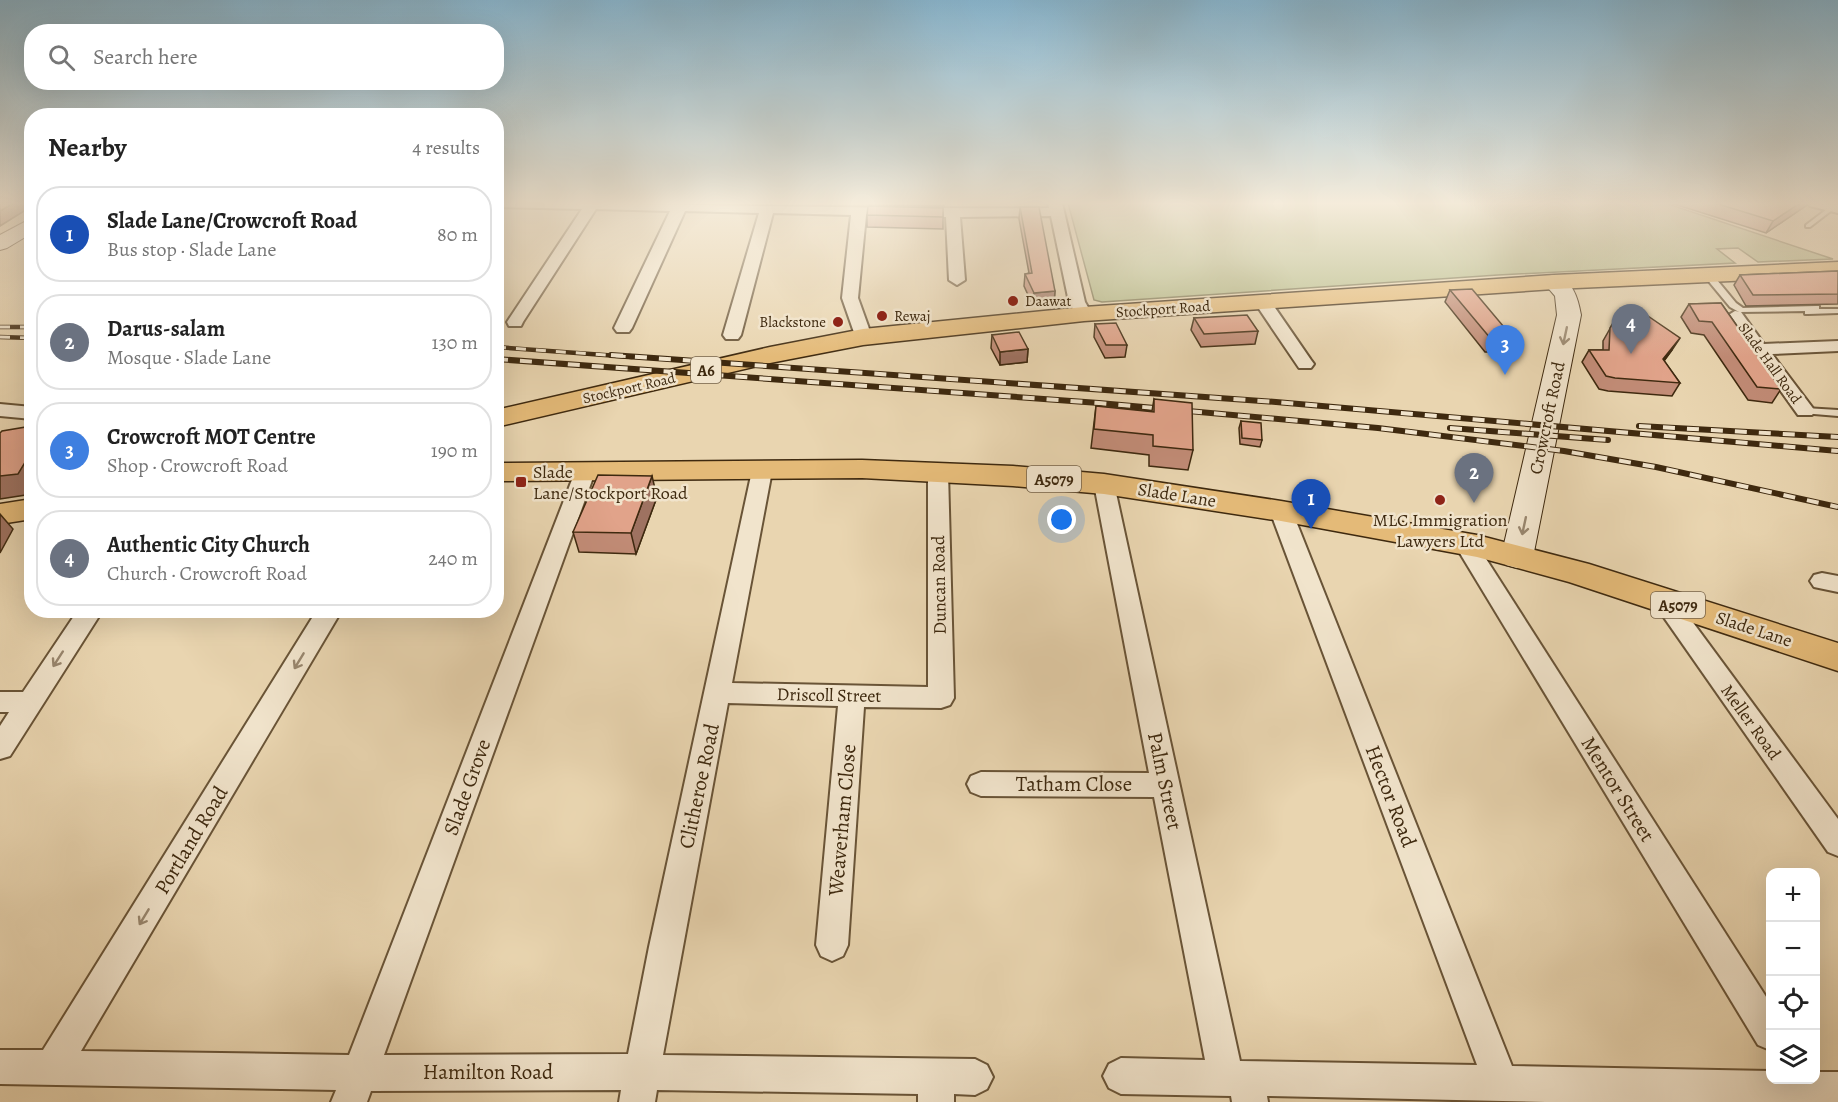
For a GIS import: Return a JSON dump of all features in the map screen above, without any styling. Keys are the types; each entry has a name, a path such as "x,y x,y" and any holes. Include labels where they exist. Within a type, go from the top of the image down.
{"main road":[{"name":"Stockport Road","path":"504,418 770,355 863,337 1084,314 1554,282 1838,269"},
{"name":"Slade Lane","path":"504,472 862,469 1104,484 1281,511 1466,545 1517,557 1577,572 1838,657"},
{"path":"0,514 24,510"}],"street":[{"path":"515,322 561,254"},
{"path":"623,328 659,254"},
{"path":"732,335 758,254"},
{"path":"855,254 850,298 863,337"},
{"path":"955,254 957,280"},
{"path":"1067,254 1077,302 1084,314"},
{"name":"Crowcroft Road","path":"1517,557 1569,315 1566,295 1554,282"},
{"path":"1263,303 1305,364"},
{"name":"Slade Hall Road","path":"1736,316 1805,411"},
{"path":"1761,349 1838,346"},
{"path":"0,410 24,412"},
{"name":"Clitheroe Road","path":"640,1087 665,947 762,471"},
{"name":"Slade Grove","path":"354,1087 585,472"},
{"name":"Duncan Road","path":"938,472 941,698"},
{"name":"Palm Street","path":"1104,484 1166,785 1240,1087"},
{"name":"Hector Road","path":"1281,511 1501,1082"},
{"name":"Mentor Street","path":"1466,545 1768,1030"},
{"name":"Meller Road","path":"1664,600 1838,843"},
{"path":"0,748 86,618"},
{"name":"Portland Road","path":"51,1069 325,618"},
{"name":"Driscoll Street","path":"718,693 941,698"},
{"name":"Weaverham Close","path":"832,945 852,696"},
{"path":"0,702 31,702"},
{"name":"Tatham Close","path":"981,784 1166,785"},
{"name":"Hamilton Road","path":"0,1067 354,1087 936,1090 975,1077"},
{"path":"1121,1076 1240,1087 1501,1082 1559,1093 1815,1087"}],"lane":[{"path":"1708,276 1733,305 1742,310 1816,308"},
{"path":"1736,316 1838,311"},
{"path":"1805,411 1838,413"}],"green space":[{"path":"1082,254 1724,254 1735,263 1498,275 1102,302 1094,300"},
{"path":"1747,254 1819,254 1833,259 1758,262"}],"building":[{"path":"1029,254 1048,254 1055,291 1034,293 1025,274 1032,273"},
{"path":"1838,271 1838,294 1753,295 1740,275"},
{"path":"1472,289 1514,339 1491,339 1450,290"},
{"path":"1721,303 1781,389 1757,387 1712,322 1699,321 1689,304"},
{"path":"1620,311 1627,315 1642,312 1680,338 1663,359 1680,383 1606,376 1589,350 1609,350 1610,328"},
{"path":"1247,315 1258,331 1204,334 1194,318"},
{"path":"1116,323 1127,345 1106,345 1095,324"},
{"path":"1019,332 1028,349 1000,352 992,335"},
{"path":"1154,399 1192,403 1193,450 1153,446 1153,435 1094,429 1096,406 1154,412"},
{"path":"1241,421 1261,423 1262,440 1242,438"},
{"path":"24,427 24,464 18,474 0,476 0,433"},
{"path":"598,475 652,476 631,533 573,532"}],"railway":[{"path":"0,327 24,327"},
{"path":"0,337 24,338"},
{"path":"504,348 632,357"},
{"path":"611,355 1276,402 1838,451"},
{"path":"504,360 1099,403 1378,428 1564,451 1656,467 1838,507"},
{"path":"1639,426 1838,437"},
{"path":"1450,428 1608,440"}],"place":[{"name":"Daawat","path":"1013,301"},
{"name":"Rewaj","path":"882,316"},
{"name":"Blackstone","path":"838,322"},
{"name":"Authentic City Church","path":"1631,354"},
{"name":"Crowcroft MOT Centre","path":"1505,375"},
{"name":"Slade Lane/Stockport Road","path":"521,482"},
{"name":"MLC Immigration Lawyers Ltd","path":"1440,500"},
{"name":"Darus-salam","path":"1474,503"},
{"name":"Slade Lane/Crowcroft Road","path":"1311,529"}]}
